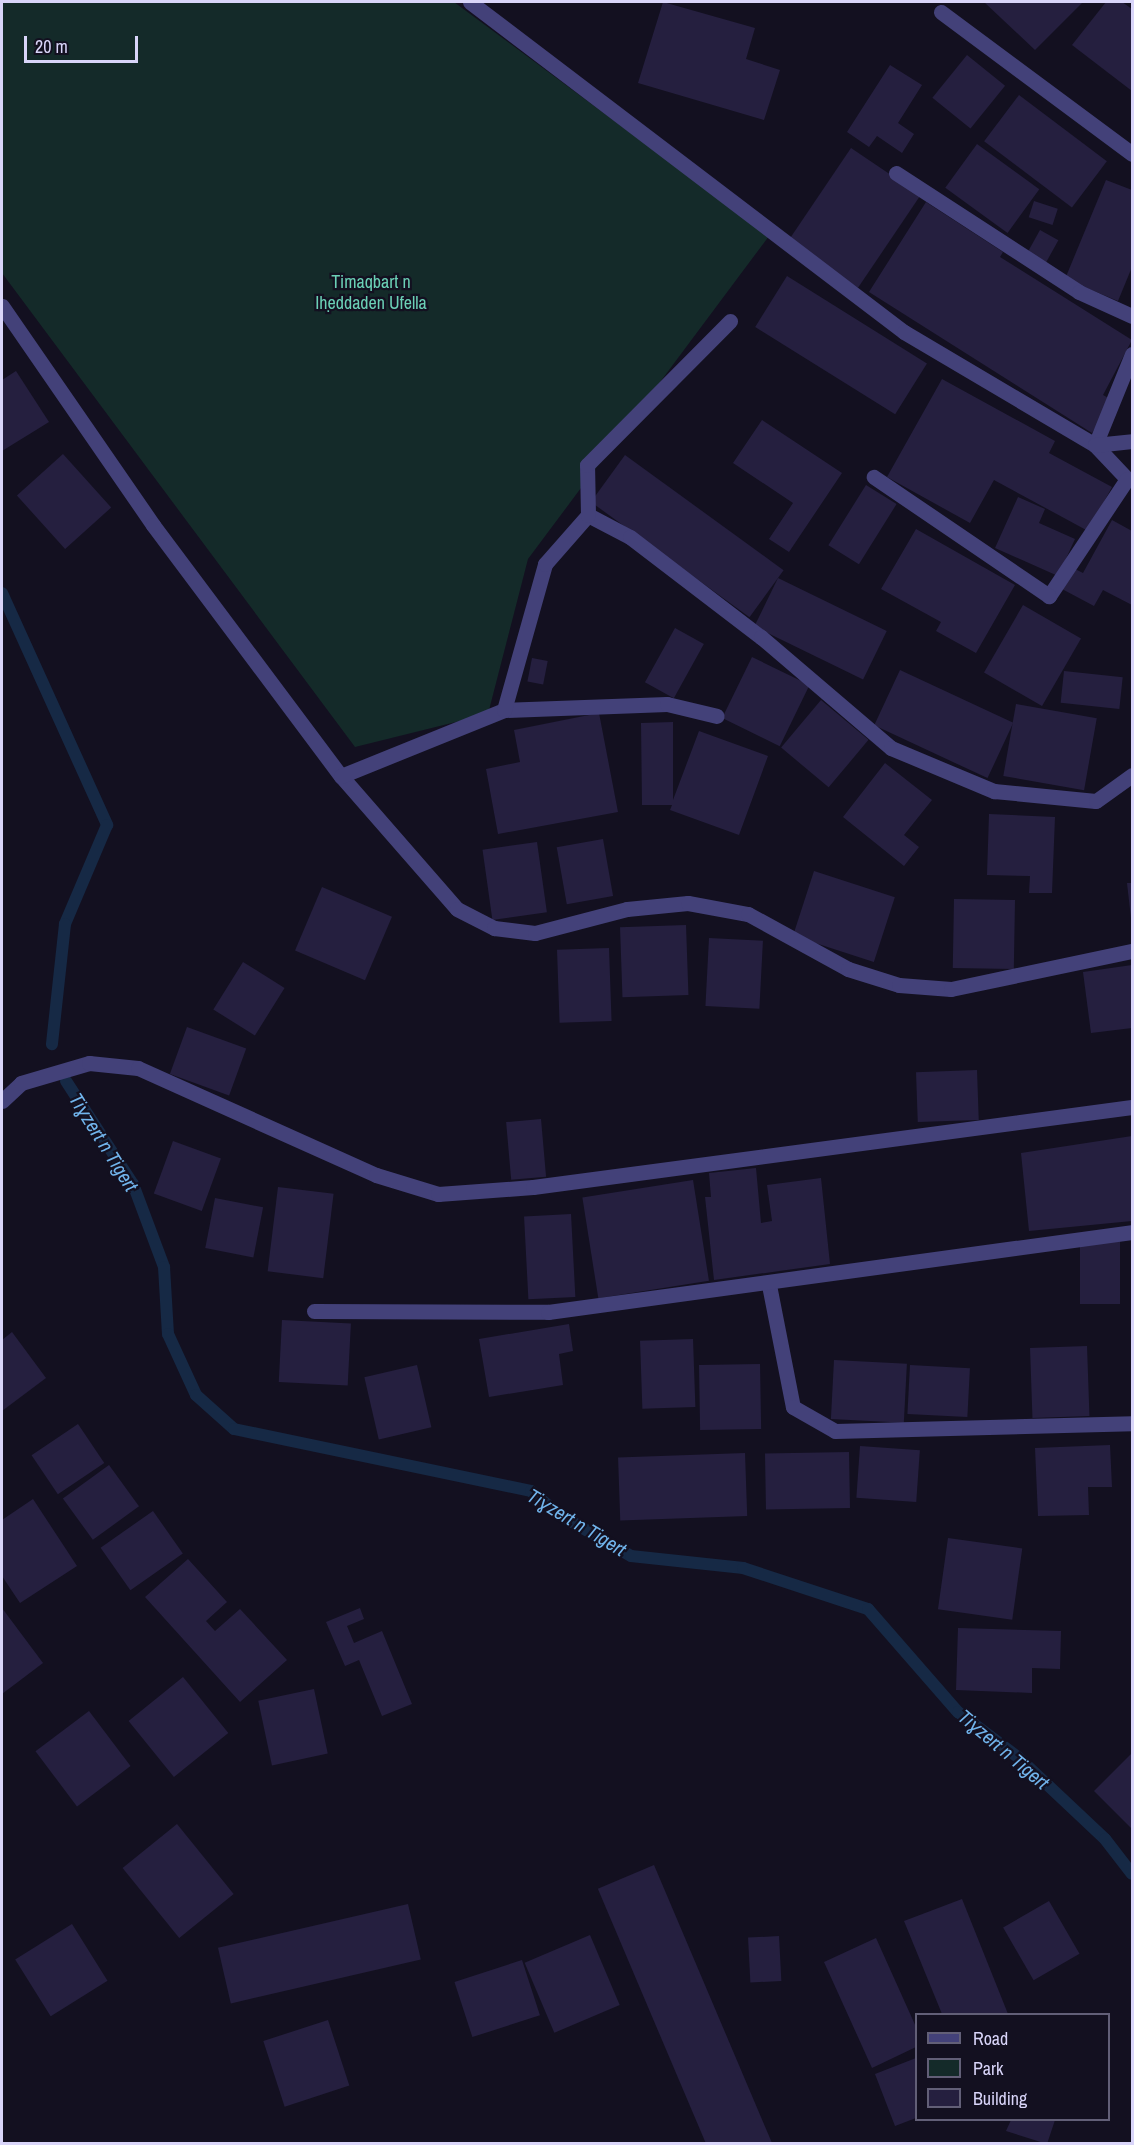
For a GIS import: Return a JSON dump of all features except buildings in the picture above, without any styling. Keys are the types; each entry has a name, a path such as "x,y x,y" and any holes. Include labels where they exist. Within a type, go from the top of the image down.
{"street":[{"path":"470,2 904,332 1095,444 1127,478 1049,597 873,477"},
{"path":"940,12 1132,154"},
{"path":"896,173 1078,292 1132,316"},
{"path":"2,306 153,525 341,776 457,909 494,927 535,933 627,909 688,903 748,914 848,969 899,985 951,989 1132,951"},
{"path":"504,710 545,564 588,515 587,465 730,321"},
{"path":"1095,444 1132,354"},
{"path":"1095,444 1132,441"},
{"path":"588,515 630,537 761,638 891,748 994,791 1096,801 1132,775"},
{"path":"341,776 504,710 668,704 717,716"},
{"path":"2,1101 21,1083 89,1063 138,1068 376,1175 438,1194 544,1186 1132,1107"},
{"path":"314,1311 548,1312 770,1285 1132,1232"},
{"path":"770,1285 793,1407 835,1431 1132,1423"}],"green space":[{"name":"Timaqbart n Iḥeddaden Ufella","path":"2,2 454,2 769,236 528,559 488,714 355,747 2,273"}],"waterway":[{"name":"Tiɣzert n Tigert","path":"2,593 107,825 65,924 52,1044"},
{"name":"Tiɣzert n Tigert","path":"66,1081 133,1184 164,1267 168,1334 196,1395 234,1429 531,1491 560,1515 631,1556 743,1568 868,1609 958,1712 1019,1758 1105,1839 1132,1874"}]}
